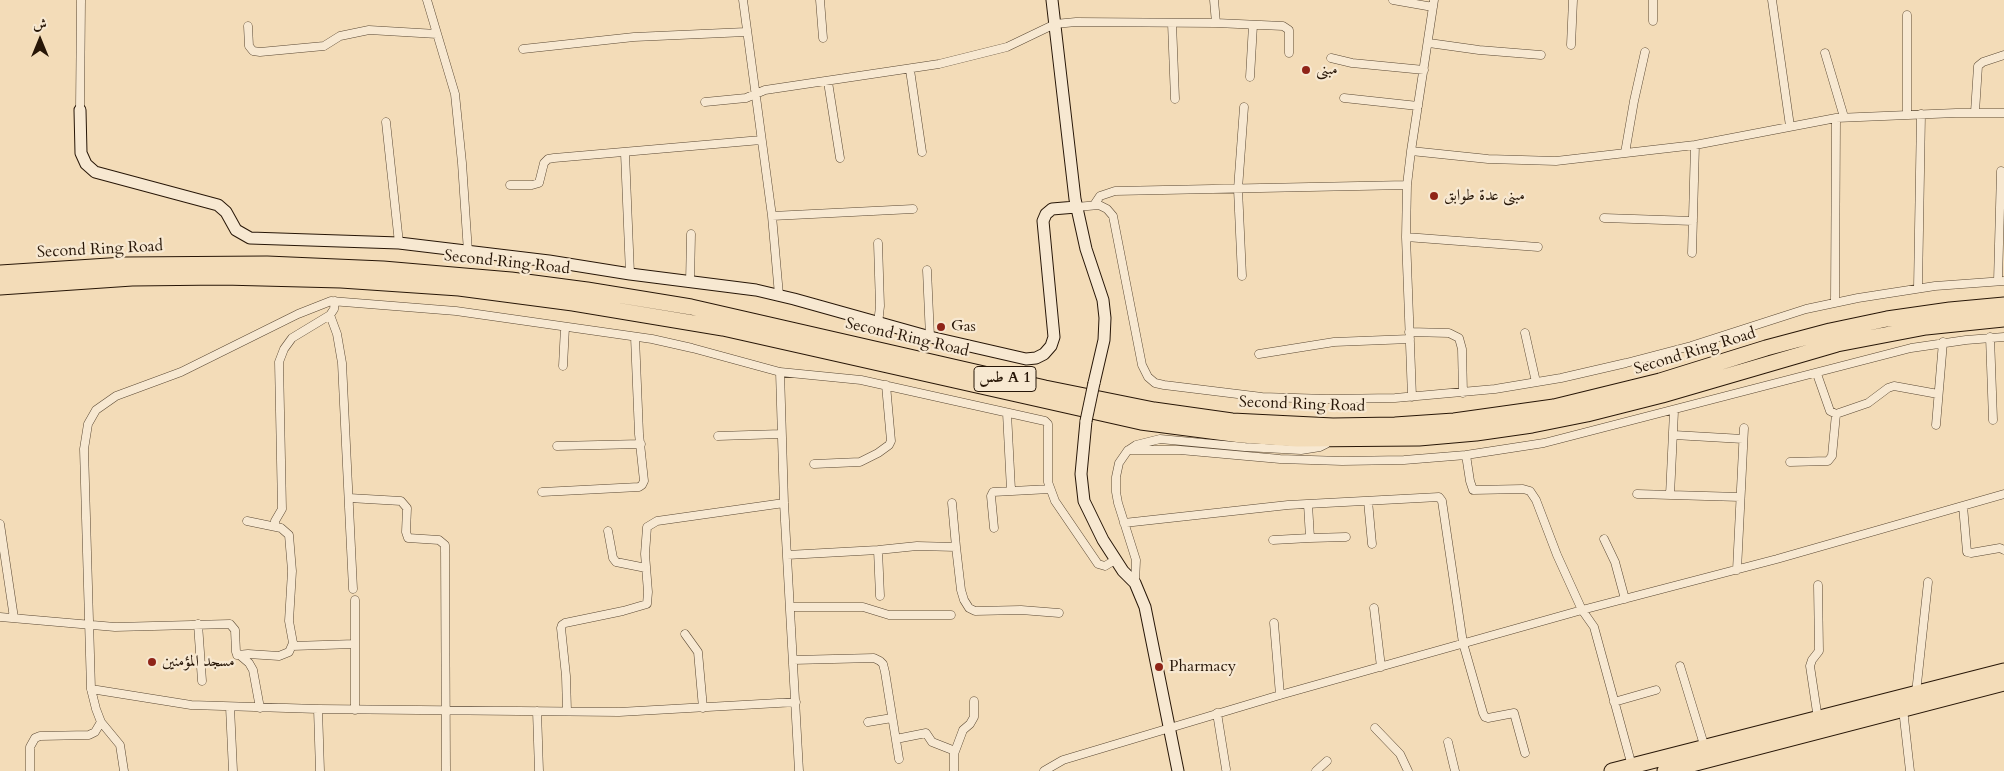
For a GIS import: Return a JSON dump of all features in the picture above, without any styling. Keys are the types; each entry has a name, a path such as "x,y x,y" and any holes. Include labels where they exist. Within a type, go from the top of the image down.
{"highway":[{"name":"Second Ring Road","path":"0,273 133,265 276,264 375,268 511,280 596,291 692,308 1045,388 1154,410 1261,423 1333,426 1395,425 1454,421 1537,410 1660,381 1766,348 1830,331 1914,315 2004,305"},
{"name":"Second Ring Road","path":"0,286 115,278 223,277 331,279 459,288 581,304 723,328 1142,422 1257,436 1329,439 1391,439 1448,436 1532,425 1587,414 1662,395 1837,344 1926,327 2004,320"},
{"path":"1673,766 1705,748 2004,671"},
{"path":"1612,771 1632,766 1673,766 2004,683"}],"street":[{"path":"81,0 81,153 86,164 95,172 218,205 226,212 236,230 245,236 399,243 549,261 780,295 878,324 1026,359 1036,358 1044,354 1051,346 1054,332 1042,221 1046,214 1052,210 1076,206 1103,206 1113,216 1142,365 1148,377 1156,383 1197,390 1262,397 1328,399 1412,397 1463,393 1536,382 1594,371 1658,355 1835,302 1918,288 2001,281 2000,171"},
{"path":"427,0 455,94 468,252"},
{"path":"743,0 772,216 780,295"},
{"path":"820,0 824,38"},
{"path":"1052,0 1076,206 1086,249 1103,300 1105,318 1104,340 1086,422 1081,474 1084,501 1095,526 1123,571 1134,583 1145,607 1178,771"},
{"path":"1214,0 1216,23"},
{"path":"1393,0 1434,3 1407,185 1406,237 1412,397"},
{"path":"1571,45 1574,0"},
{"path":"1652,0 1653,21"},
{"path":"1772,0 1790,126"},
{"path":"1906,15 1907,115"},
{"path":"705,102 746,98 765,90 910,70 999,49 1055,24 1076,22 1216,23 1287,27 1290,33 1289,52"},
{"path":"1172,23 1176,99"},
{"path":"1250,77 1253,25"},
{"path":"248,26 249,46 253,50 260,52 324,46 340,36 369,30 437,34"},
{"path":"523,50 634,37 746,32"},
{"path":"1428,43 1479,50 1541,55"},
{"path":"1625,153 1645,52"},
{"path":"1825,53 1840,118 1835,302"},
{"path":"1975,112 1978,66 1983,62 2004,55"},
{"path":"1331,58 1352,63 1424,70"},
{"path":"910,70 922,152"},
{"path":"828,82 840,158"},
{"path":"1344,98 1418,106"},
{"path":"1242,276 1238,189 1244,107"},
{"path":"1411,151 1488,159 1556,161 1695,145 1840,118 1975,112 2004,113"},
{"path":"1918,288 1921,114"},
{"path":"386,122 399,243"},
{"path":"510,185 532,185 539,183 544,163 548,159 761,140"},
{"path":"1692,253 1695,145"},
{"path":"624,153 630,274"},
{"path":"1094,205 1100,196 1111,192 1407,185"},
{"path":"772,216 913,209"},
{"path":"1604,218 1693,221"},
{"path":"690,283 691,234"},
{"path":"1406,237 1538,248"},
{"path":"878,243 880,306 878,324"},
{"path":"927,270 930,337"},
{"path":"124,771 120,746 102,722 96,709 91,689 85,440 88,424 96,410 116,396 181,372 298,314 331,301 456,311 635,336 692,348 780,372 822,375 886,385 1045,421 1047,423 1050,489 1059,507 1098,564 1105,566 1116,560"},
{"path":"275,526 275,521 282,509 279,362 284,349 292,338 330,315 336,301"},
{"path":"330,315 337,334 341,354 353,589"},
{"path":"563,366 565,327"},
{"path":"1259,354 1334,342 1449,333 1458,338 1462,345 1463,393"},
{"path":"1525,333 1536,382"},
{"path":"542,492 639,487 644,481 635,336"},
{"path":"1128,450 1173,450 1280,459 1342,461 1404,460 1466,455 1544,443 1817,374 1880,356 1942,342 2004,337"},
{"path":"1990,338 1993,420"},
{"path":"1936,425 1942,342"},
{"path":"780,372 784,503 799,771"},
{"path":"1817,374 1830,411 1836,414 1868,403 1888,388 1894,386 1938,394"},
{"path":"814,464 860,462 889,445 891,441 886,385"},
{"path":"1670,495 1674,411"},
{"path":"1007,413 1011,490"},
{"path":"1790,462 1828,461 1832,456 1836,414"},
{"path":"1737,570 1744,428"},
{"path":"718,436 781,434"},
{"path":"1674,435 1743,439"},
{"path":"1134,583 1136,560 1118,503 1116,476 1119,463 1128,450 1136,445 1160,439 1289,450 1318,448 1326,444 1329,439"},
{"path":"557,446 641,444"},
{"path":"1466,455 1473,490 1523,489 1533,495 1582,610 1594,627 1632,766"},
{"path":"994,528 992,493 995,491 1050,489"},
{"path":"1637,494 1740,497"},
{"path":"1044,771 1063,760 1217,713 1582,610 1737,570 2004,494"},
{"path":"349,498 401,501 407,508 406,532 408,538 439,540 445,544 446,771"},
{"path":"1124,523 1308,504 1440,498 1463,643 1484,716 1488,718 1514,713 1525,753"},
{"path":"1368,501 1372,544"},
{"path":"566,711 566,676 562,625 647,604 646,530 651,524 784,503"},
{"path":"952,503 962,590 964,600 969,608 975,611 1021,610 1059,613"},
{"path":"1308,504 1310,538"},
{"path":"1963,506 1967,552 1972,553 2000,548 2004,550"},
{"path":"237,655 279,656 286,654 292,646 293,638 289,621 292,585 290,540 284,530 275,526 247,521"},
{"path":"0,524 14,618"},
{"path":"608,531 613,558 616,562 646,568"},
{"path":"1273,540 1346,537"},
{"path":"1604,539 1615,562 1625,599"},
{"path":"787,555 918,546 956,546"},
{"path":"878,550 880,596"},
{"path":"1916,693 1928,582"},
{"path":"1818,585 1819,651 1810,666 1818,719"},
{"path":"355,600 355,710"},
{"path":"790,607 863,607 889,615 951,615"},
{"path":"1374,608 1381,667"},
{"path":"0,617 130,627 225,623 232,626 235,630 235,650 237,655 251,666 260,708"},
{"path":"1274,623 1280,695"},
{"path":"198,624 202,681"},
{"path":"684,634 698,652 703,708"},
{"path":"292,646 355,644"},
{"path":"793,660 874,658 880,660 885,672 899,759"},
{"path":"1680,666 1705,748"},
{"path":"91,689 192,705 355,710 618,712 796,702"},
{"path":"1614,702 1656,690"},
{"path":"954,771 955,751 963,730 974,717 974,701"},
{"path":"230,706 232,771"},
{"path":"318,709 320,771"},
{"path":"1903,709 1910,771"},
{"path":"537,711 539,771"},
{"path":"1217,713 1226,769"},
{"path":"868,722 892,718"},
{"path":"30,771 30,747 35,738 40,736 89,736 95,732 102,722"},
{"path":"1375,728 1400,754 1408,771"},
{"path":"896,739 926,733 932,742 955,751"},
{"path":"1448,742 1455,771"},
{"path":"1316,771 1327,761"}],"place":[{"name":"مبنى","path":"1306,70"},
{"name":"مبنى عدة طوابق","path":"1434,196"},
{"name":"Gas","path":"941,327"},
{"name":"مسجد المؤمنين","path":"152,662"},
{"name":"Pharmacy","path":"1159,667"}]}
